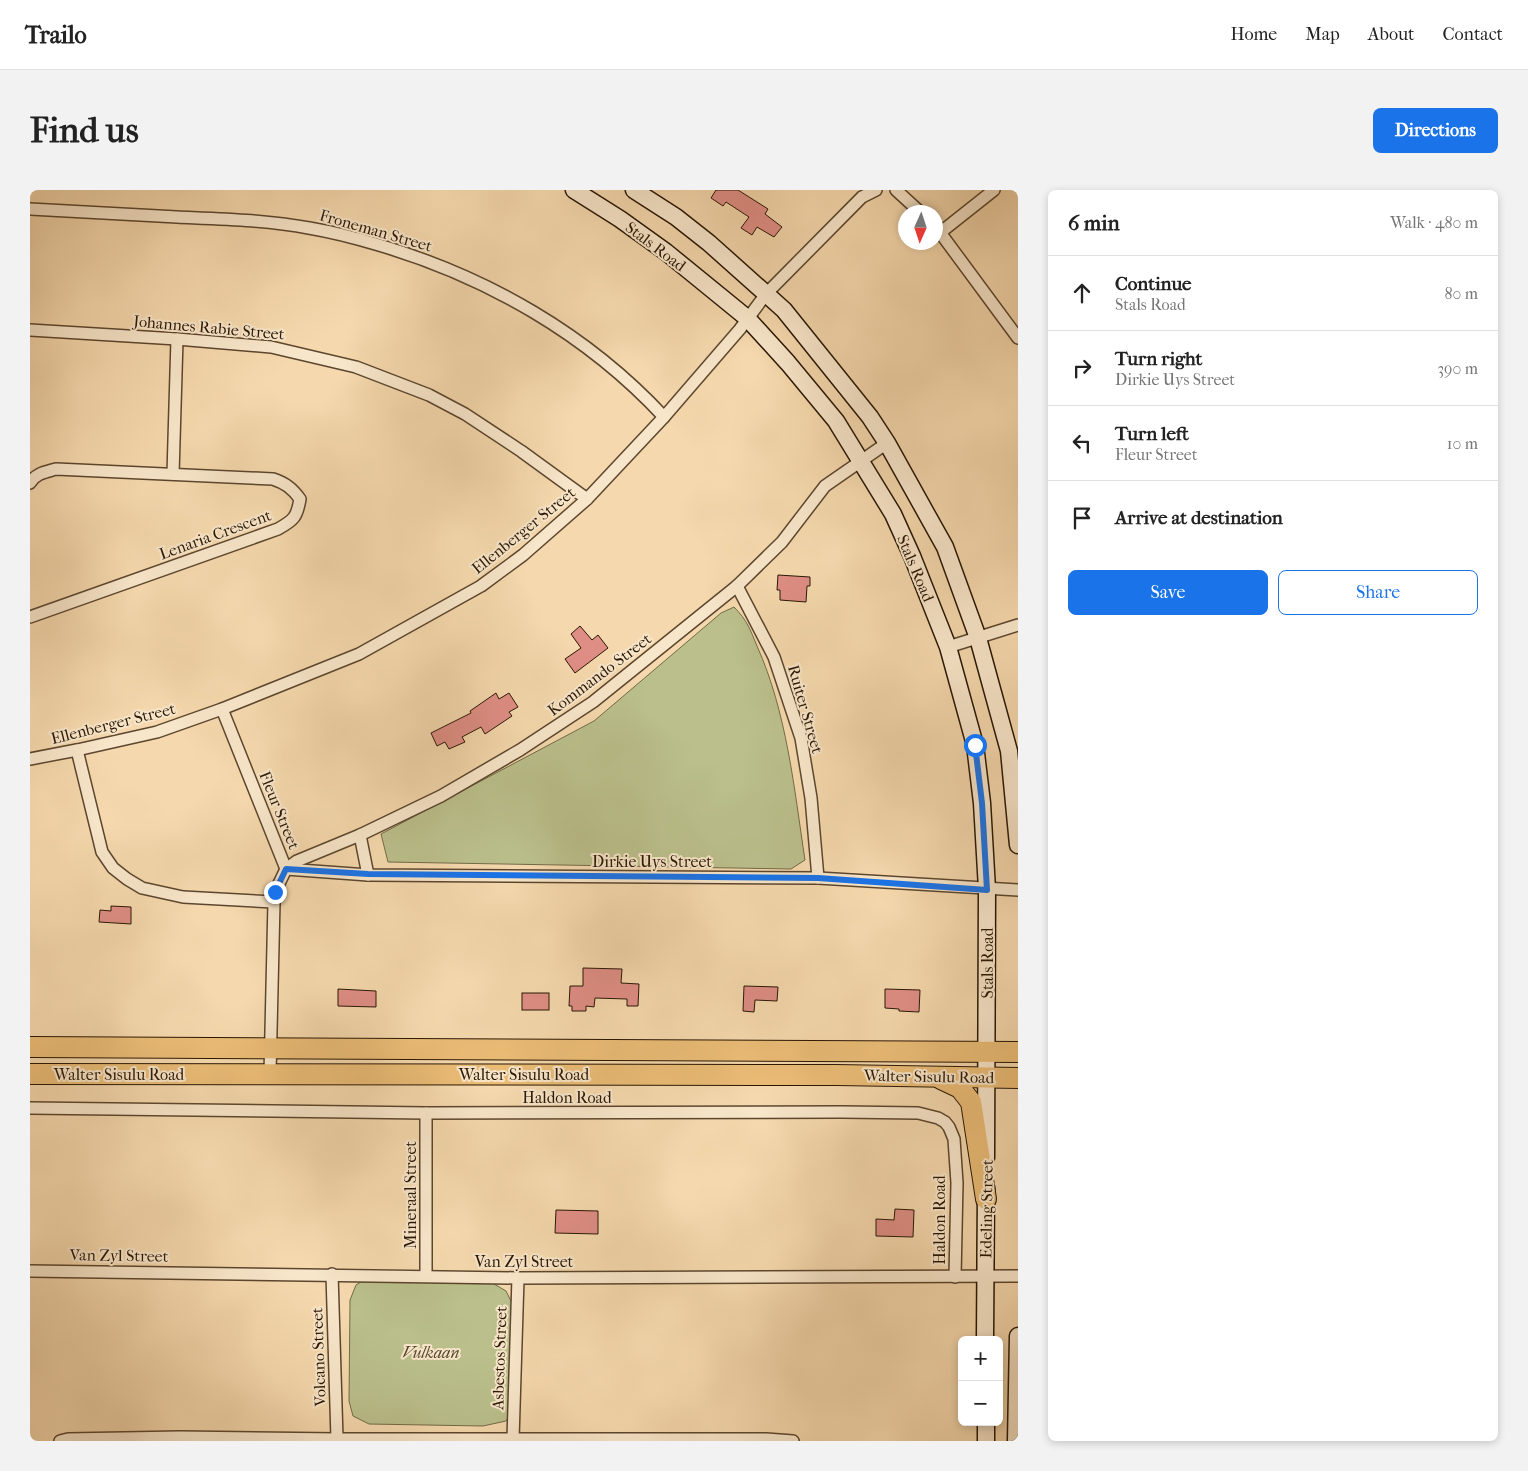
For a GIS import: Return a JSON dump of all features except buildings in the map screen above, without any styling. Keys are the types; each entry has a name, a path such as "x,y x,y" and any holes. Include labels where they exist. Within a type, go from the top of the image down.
{"highway":[{"name":"Walter Sisulu Road","path":"30,1047 1018,1052"},
{"path":"149,1074 150,1048"},
{"path":"462,1074 463,1049"},
{"path":"648,1050 648,1075"},
{"path":"776,1051 776,1075"},
{"name":"Walter Sisulu Road","path":"30,1074 776,1075 1018,1078"},
{"path":"936,1077 960,1088 971,1102 986,1199"}],"street":[{"name":"Stals Road","path":"574,190 620,219 666,252 747,318 788,363 836,421 893,514 912,556 948,647 975,745 982,803 987,890 988,1077"},
{"name":"Stals Road","path":"634,190 676,217 784,310 870,417 887,443 945,547 978,638 1009,751 1018,845"},
{"name":"Ellenberger Street","path":"30,759 157,732 222,709 359,654 481,586 523,555 587,499 664,416 740,328 766,294 862,197 876,190"},
{"path":"896,190 912,205"},
{"path":"943,226 994,190"},
{"name":"Froneman Street","path":"30,210 264,222 339,234 409,254 446,267 476,281 563,330 599,356 640,391 664,416"},
{"path":"943,237 1018,338"},
{"name":"Johannes Rabie Street","path":"30,330 271,347 356,367 400,383 465,414 587,499"},
{"path":"174,474 177,339"},
{"name":"Kommando Street","path":"286,869 297,861 360,835 441,796 520,750 593,702 737,586 782,542 825,486 887,443"},
{"name":"Lenaria Crescent","path":"30,483 34,477 43,472 56,469 272,479 282,482 292,489 300,499 298,511 292,522 278,529 30,617"},
{"name":"Ruiter Street","path":"737,586 774,657 801,738 811,798 818,878"},
{"path":"948,647 1018,625"},
{"name":"Fleur Street","path":"222,709 286,869 275,892 274,902 270,1074"},
{"path":"77,750 102,852 113,868 127,880 142,888 183,897 274,902"},
{"path":"360,835 368,874"},
{"name":"Dirkie Uys Street","path":"286,869 368,874 818,878 987,890 1018,890"},
{"name":"Edeling Street","path":"985,1336 988,1077"},
{"name":"Haldon Road","path":"30,1108 426,1113 842,1112 918,1113 929,1115 945,1122 954,1139 956,1183 955,1277"},
{"name":"Mineraal Street","path":"426,1113 426,1276"},
{"name":"Van Zyl Street","path":"30,1271 518,1278 1018,1276"},
{"name":"Volcano Street","path":"332,1274 337,1439"},
{"name":"Asbestos Street","path":"513,1439 518,1278"},
{"path":"1016,1441 1018,1336"},
{"path":"986,1426 986,1441"},
{"path":"60,1441 68,1439 180,1437 766,1439 793,1441"}],"green space":[{"path":"734,607 750,630 776,698 793,778 805,860 791,869 388,862 381,834 594,721 721,613"},
{"name":"Vulkaan","path":"369,1277 489,1281 506,1291 513,1305 514,1408 506,1421 483,1426 369,1424 353,1416 349,1401 350,1300 356,1285"}],"route":[{"path":"275,892 286,869 368,874 818,878 987,890 982,803 975,745"}]}
